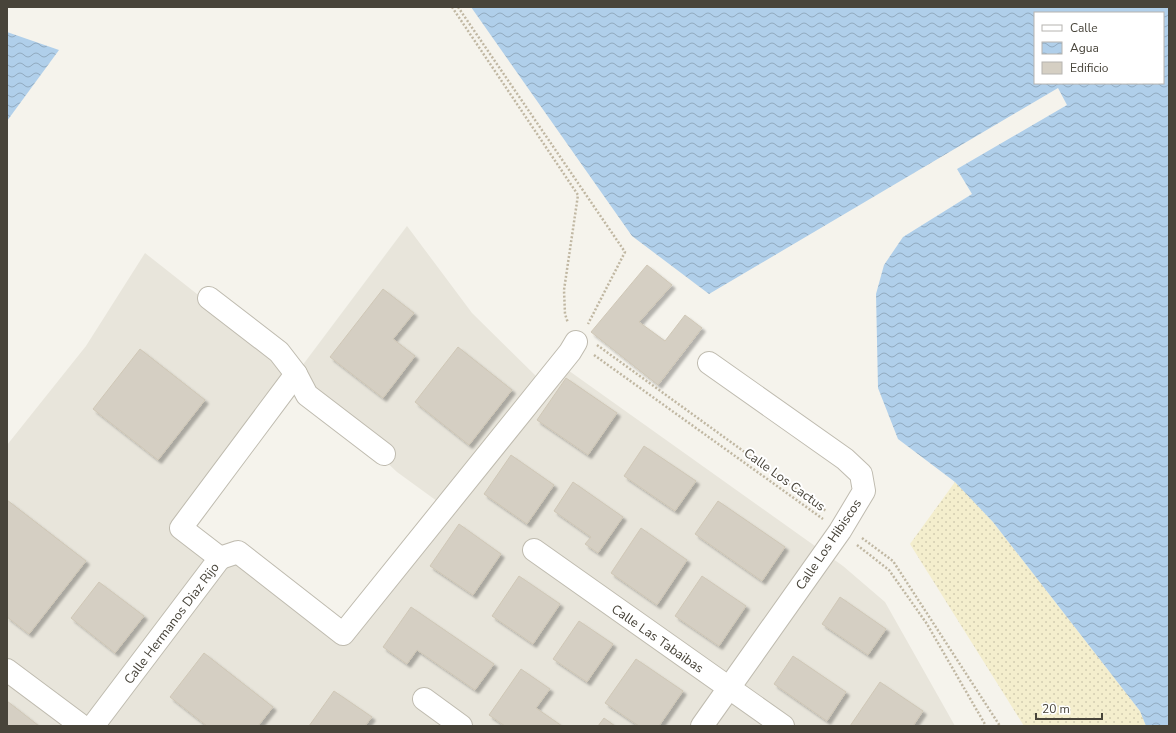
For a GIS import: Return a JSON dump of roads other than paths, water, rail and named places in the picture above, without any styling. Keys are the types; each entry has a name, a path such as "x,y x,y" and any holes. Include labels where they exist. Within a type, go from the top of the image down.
{"street":[{"path":"209,298 279,352 296,374 307,395 384,454"},
{"path":"220,558 238,552 343,634 570,352 586,338"},
{"name":"Calle Los Hibiscos","path":"702,726 842,528 864,491 861,474 845,459 709,363"},
{"name":"Calle Hermanos Diaz Rijo","path":"93,726 220,558 181,528 296,374"},
{"name":"Calle Las Tabaibas","path":"534,550 783,726"},
{"path":"7,670 82,726"},
{"path":"424,699 461,726"}],"water":[{"path":"471,7 1169,7 1169,726 1146,726 1140,711 993,522 955,482 898,439 878,388 876,294 884,265 903,237 972,194 957,169 1067,105 1058,88 709,294 632,236"},
{"path":"7,32 59,50 7,121"}]}
